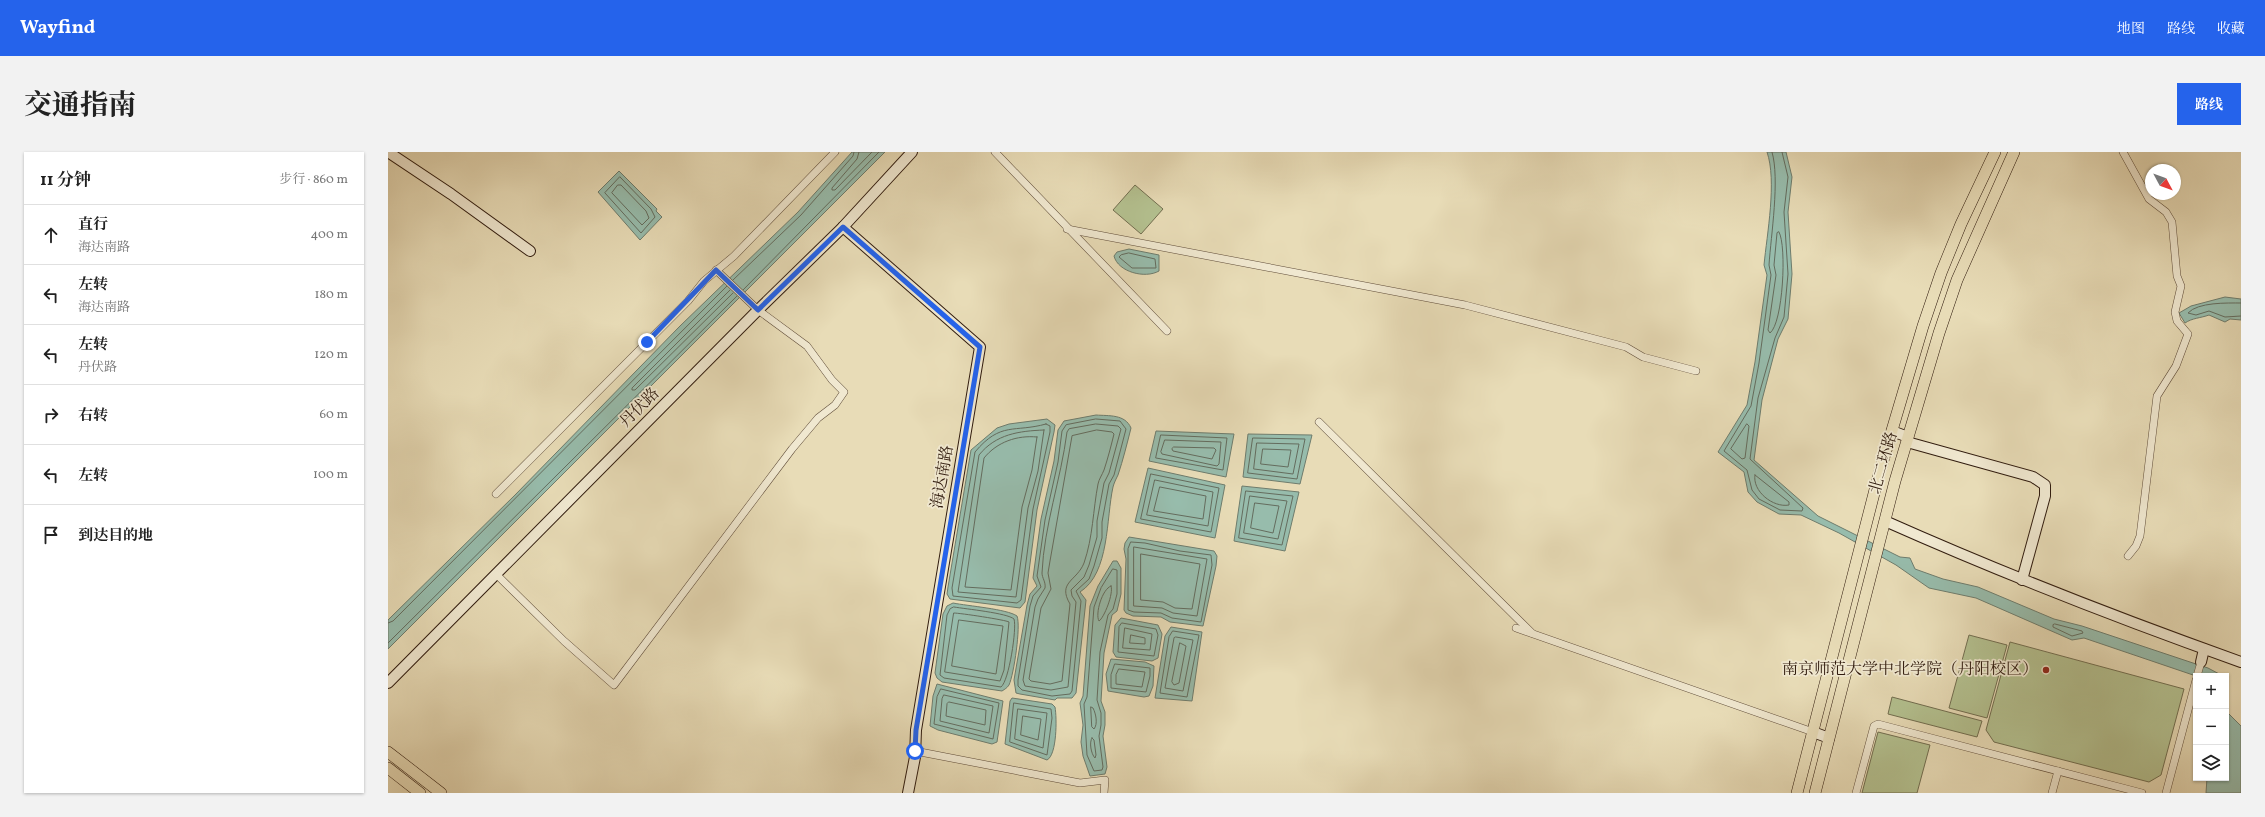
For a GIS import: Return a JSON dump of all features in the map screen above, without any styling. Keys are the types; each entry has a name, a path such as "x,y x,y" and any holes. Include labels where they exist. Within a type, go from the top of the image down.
{"main road":[{"name":"北二环路","path":"1797,793 1892,431 1941,273 1961,224 1995,152"},
{"name":"北二环路","path":"1815,793 1885,521 1939,333 1957,280 2014,152"},
{"path":"388,752 441,793"},
{"path":"388,768 420,793"}],"street":[{"path":"388,152 451,194 530,251"},
{"path":"496,494 719,273 835,152"},
{"name":"丹伏路","path":"388,683 758,310 843,227 912,152"},
{"path":"995,152 1067,229 1167,331"},
{"path":"2123,152 2149,199 2166,212 2172,222 2177,276 2181,286 2175,312 2177,321 2188,334 2176,366 2157,396 2140,536 2136,546 2128,556"},
{"name":"海达南路","path":"843,227 980,347 916,730 915,751 908,793"},
{"path":"1067,229 1465,304 1626,347 1643,357 1696,371"},
{"path":"496,574 564,641 614,685 792,449 818,418 835,405 844,392 832,380 807,346 758,310 719,273"},
{"path":"1319,422 1532,633"},
{"path":"1892,431 1908,440 2033,478 2045,485 2045,496 2022,580"},
{"path":"1885,521 2022,580 2140,627 2241,662"},
{"path":"1516,628 1829,738"},
{"path":"2198,673 2204,649"},
{"path":"2166,793 2193,691"},
{"path":"1856,793 1874,726 1878,724 2142,793"},
{"path":"915,751 1080,783 1105,780 1104,793"},
{"path":"2052,793 2058,771"}],"shaded area":[{"path":"1135,185 1163,209 1141,234 1113,210"},
{"path":"1969,635 2007,645 1987,718 1949,708"},
{"path":"2010,642 2184,689 2161,775 2149,782 1994,742 1986,730"},
{"path":"1892,697 1982,721 1977,737 1888,714"},
{"path":"1878,732 1930,745 1917,793 1862,793"}],"water":[{"path":"852,152 885,152 388,649 388,620 515,495 680,326 798,212"},
{"path":"1767,152 1786,152 1792,177 1788,212 1792,274 1788,319 1778,339 1762,400 1754,460 1818,516 1900,557 1910,558 1915,569 1943,579 1978,587 2054,619 2082,626 2208,668 2217,673 2193,673 2193,675 2084,638 2072,640 1976,598 1929,588 1896,565 1839,533 1801,515 1779,514 1757,502 1748,492 1744,472 1718,452 1747,405 1755,362 1767,275 1764,265 1771,192 1770,164"},
{"path":"619,171 657,209 656,211 662,217 640,240 598,192"},
{"path":"1129,249 1159,255 1159,271 1140,274 1126,270 1117,262 1114,256 1117,252"},
{"path":"2225,297 2241,299 2241,320 2230,319 2225,322 2209,315 2185,323 2179,313 2191,306"},
{"path":"1096,415 1121,418 1128,423 1131,428 1120,469 1114,482 1102,559 1097,572 1090,583 1080,592 1086,600 1076,693 1072,698 1057,698 1055,700 1016,693 1014,680 1027,605 1030,594 1037,586 1033,578 1041,519 1054,461 1058,430 1064,421"},
{"path":"1047,419 1055,425 1037,510 1025,602 1020,608 950,599 947,594 971,450 997,428 1009,424"},
{"path":"1156,431 1234,434 1226,477 1149,461"},
{"path":"1248,434 1312,435 1300,484 1243,477"},
{"path":"1148,468 1225,485 1215,538 1135,522"},
{"path":"1242,486 1299,492 1285,551 1234,541"},
{"path":"1129,537 1214,551 1217,556 1216,566 1203,626 1170,622 1161,617 1133,616 1126,613 1124,610 1126,559 1124,549 1125,543"},
{"path":"1113,561 1117,561 1121,568 1121,594 1117,611 1112,615 1104,653 1101,701 1105,712 1103,736 1107,767 1105,774 1090,776 1083,756 1081,742 1083,725 1080,703 1083,696 1090,606 1098,586"},
{"path":"953,603 1005,611 1017,616 1018,639 1013,671 1009,685 1002,691 942,682 937,678 935,673 943,614 947,606"},
{"path":"1121,618 1158,625 1162,634 1158,658 1152,661 1116,657 1113,652 1115,625"},
{"path":"1171,627 1202,632 1192,701 1155,698 1165,636"},
{"path":"1111,659 1145,662 1154,666 1153,686 1149,696 1144,697 1108,691 1106,674"},
{"path":"937,684 1003,701 997,742 992,744 938,730 930,726 933,696"},
{"path":"1012,698 1052,704 1055,707 1056,727 1053,751 1047,760 1005,744 1010,701"},
{"path":"2229,714 2241,726 2241,793 2206,793 2207,781 2229,781"}],"place":[{"name":"南京师范大学中北学院（丹阳校区）","path":"2046,670"}],"route":[{"path":"647,342 716,270 758,310 843,227 980,347 916,730 915,751"}]}
